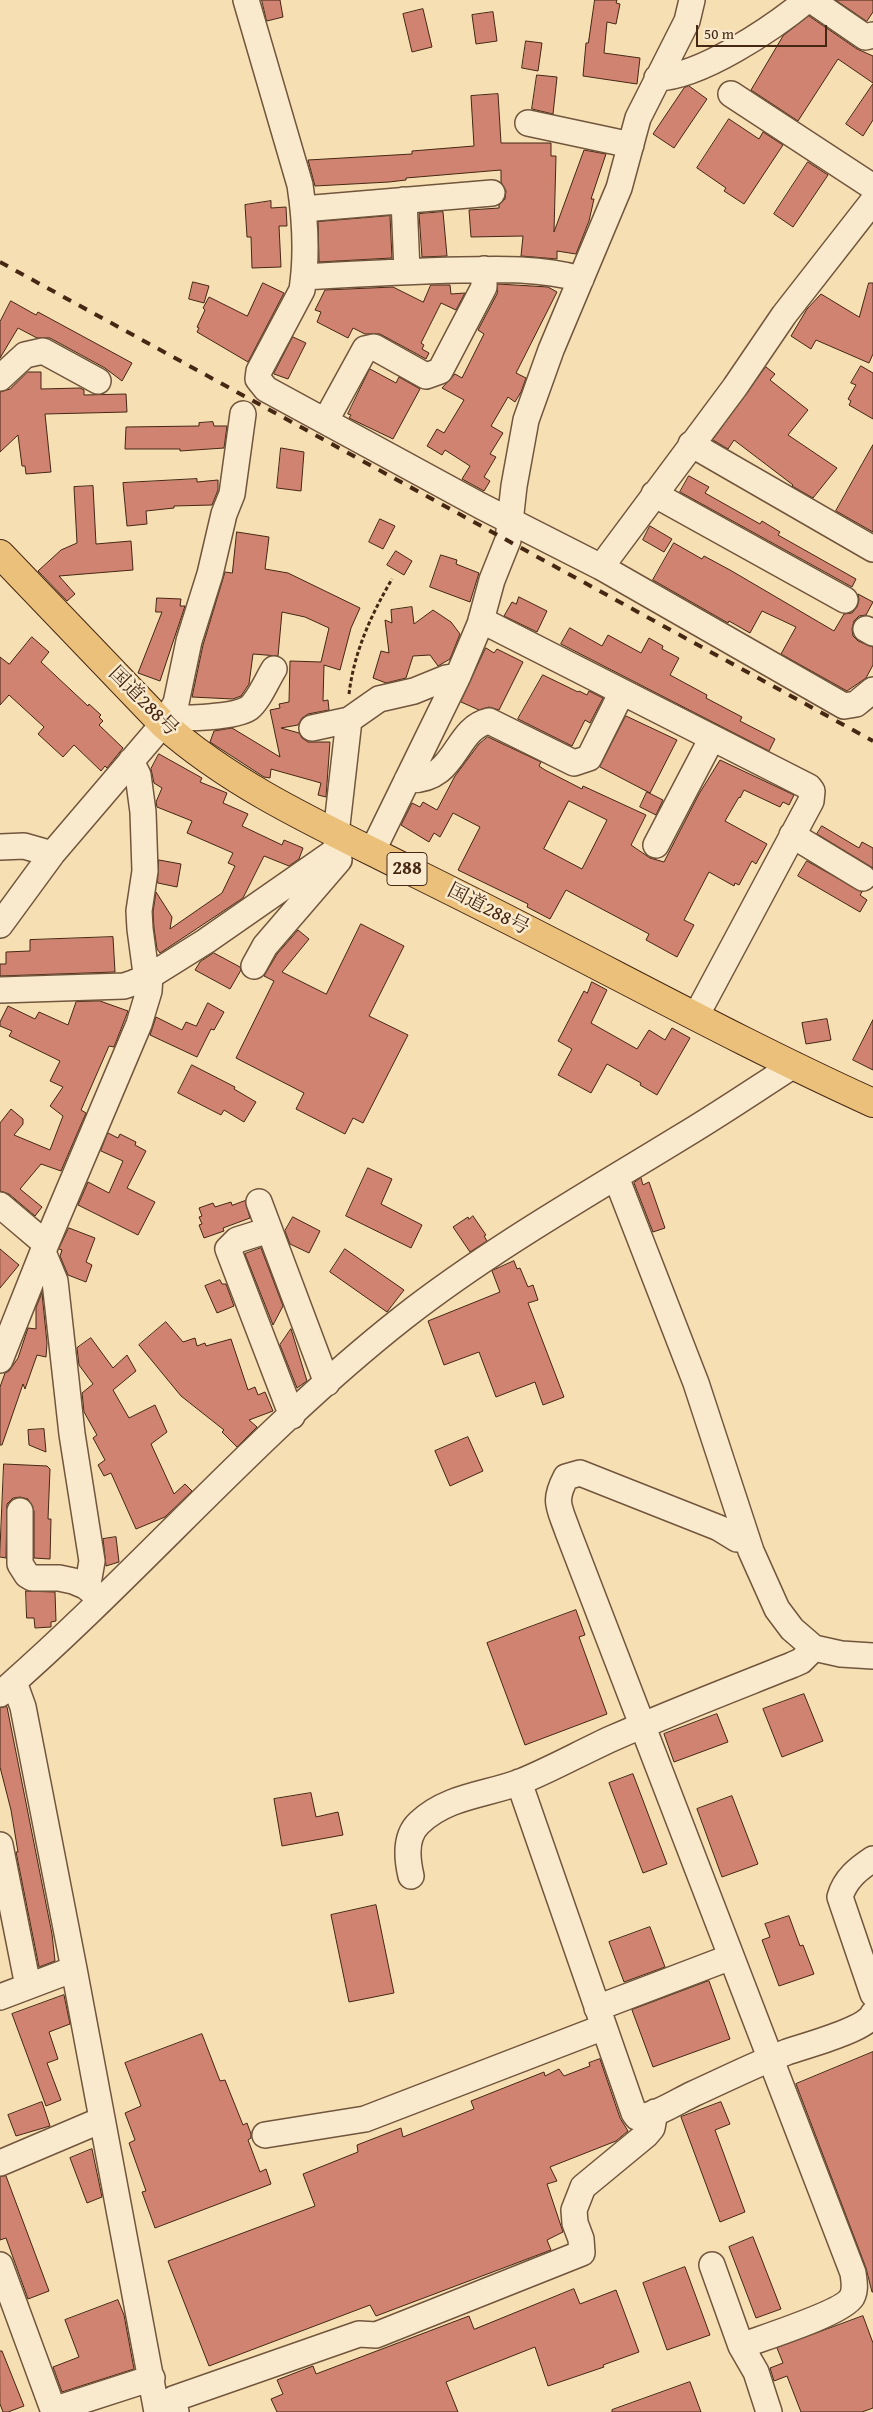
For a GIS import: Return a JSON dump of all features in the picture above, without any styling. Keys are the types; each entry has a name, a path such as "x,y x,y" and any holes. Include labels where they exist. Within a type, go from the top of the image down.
{"highway":[{"name":"国道288号","path":"0,554 166,720 187,744 237,779 352,842 873,1103"}],"street":[{"path":"246,0 300,185 303,209 304,277 302,290 259,371 258,378 266,388 600,567 844,706 856,704 873,690"},
{"path":"254,966 265,946 407,780 458,676 481,620 492,580 508,540 514,486 526,420 619,188 638,118 687,21 692,0"},
{"path":"657,78 674,75 705,64 784,19 807,0"},
{"path":"811,0 857,33 865,37 873,35"},
{"path":"731,94 873,187"},
{"path":"528,123 631,145"},
{"path":"303,209 492,193"},
{"path":"404,200 407,271"},
{"path":"600,567 735,387 784,315 873,200"},
{"path":"304,277 484,269 560,273 581,279"},
{"path":"326,420 365,349 374,348 426,376 440,371 484,287 484,269"},
{"path":"0,378 25,355 42,351 98,381"},
{"path":"0,925 52,854 166,720 178,697 188,641 210,574 224,514 232,494 243,414"},
{"path":"691,444 873,549"},
{"path":"654,494 845,600"},
{"path":"481,620 809,787 812,796 696,1016"},
{"path":"166,720 242,711 251,706 274,669"},
{"path":"312,728 349,720 374,700 414,691 446,678 458,676"},
{"path":"407,780 421,780 439,772 474,728 489,722 574,762 588,758 622,692"},
{"path":"349,720 352,842"},
{"path":"656,845 712,738"},
{"path":"0,1360 44,1248 139,1024 149,991 150,976 145,966 139,911 145,871 143,812 138,775 131,761"},
{"path":"792,835 863,878"},
{"path":"0,990 124,986 150,976 206,941 331,854 352,842"},
{"path":"0,847 24,846 52,854"},
{"path":"157,2412 23,1707 7,1688 94,1592 327,1383 404,1317 493,1251 616,1177 794,1065"},
{"path":"616,1177 696,1383 747,1539 777,1609 792,1629 814,1648 842,1654 873,1656"},
{"path":"259,1202 327,1383"},
{"path":"0,1205 44,1248 55,1281 72,1434 92,1561 91,1571 94,1592"},
{"path":"269,1230 237,1240 228,1249 292,1416"},
{"path":"741,2346 837,2310 851,2298 863,2293 853,2273 642,1726 558,1504 557,1494 566,1477 580,1473 720,1528 737,1538 747,1539"},
{"path":"20,1511 20,1564 27,1575 32,1578 59,1578 94,1592"},
{"path":"411,1876 408,1864 409,1845 413,1831 419,1823 436,1810 457,1800 519,1782 642,1726 792,1665 801,1660 814,1648"},
{"path":"519,1782 634,2113 637,2117 655,2112 770,2059 859,2026 872,2019 873,2014"},
{"path":"0,1845 28,1986"},
{"path":"873,1859 858,1868 843,1887 840,1897 873,1994"},
{"path":"265,2135 365,2119 601,2017 731,1957"},
{"path":"0,1997 74,1969"},
{"path":"176,2412 173,2399 359,2334 376,2335 582,2253 581,2239 575,2223 574,2210 583,2187 652,2128 655,2112"},
{"path":"0,2163 92,2124"},
{"path":"0,2265 54,2411 152,2378"},
{"path":"712,2265 741,2346 756,2372 769,2412"}],"building":[{"path":"262,0 280,0 283,17 267,21"},
{"path":"595,0 617,0 616,3 620,4 616,24 607,22 604,53 640,58 637,84 583,76 586,43 588,43"},
{"path":"836,0 873,0 873,12 867,21"},
{"path":"423,9 432,47 412,52 403,14"},
{"path":"493,12 497,41 476,44 472,15"},
{"path":"809,16 857,49 873,56 873,83 838,59 798,121 751,90 783,36"},
{"path":"526,41 542,43 538,71 522,68"},
{"path":"537,75 557,77 553,114 532,109"},
{"path":"873,84 873,120 863,136 846,124"},
{"path":"689,86 707,99 674,148 653,134 684,88"},
{"path":"498,94 501,143 551,143 551,156 556,156 554,232 584,150 606,154 591,199 594,199 589,221 576,254 557,251 557,259 521,256 523,236 471,237 469,210 499,208 499,205 505,199 506,191 501,182 501,170 406,178 406,180 389,182 315,186 308,160 412,154 412,151 474,146 471,96"},
{"path":"729,119 759,139 763,132 783,145 744,204 724,191 726,188 697,168"},
{"path":"808,162 828,175 793,227 774,214"},
{"path":"271,201 271,208 286,207 287,226 279,226 281,267 252,268 251,237 247,237 245,205"},
{"path":"443,212 447,256 422,257 419,214"},
{"path":"390,216 392,258 319,262 318,222"},
{"path":"193,282 209,286 204,303 189,299"},
{"path":"263,283 284,293 248,362 197,332 199,328 197,327 205,310 203,308 209,297 247,316"},
{"path":"869,283 873,283 873,354 869,363 816,340 811,349 791,336 807,309 821,294 859,317"},
{"path":"498,284 548,287 557,292 516,373 526,378 521,392 515,402 508,397 491,426 503,433 490,454 496,457 484,477 490,481 484,491 462,479 470,466 445,450 442,455 427,446 437,429 444,433 464,400 442,388 455,374 462,378 484,334 478,330 497,294"},
{"path":"431,285 450,285 451,294 465,293 456,310 441,303 421,343 424,345 422,349 429,353 426,359 380,334 365,334 353,328 348,338 317,322 321,312 315,310 325,290 393,287 423,302"},
{"path":"11,301 36,315 38,312 132,363 122,381 105,368 50,338 37,338 18,328 0,358 0,322"},
{"path":"293,337 306,343 288,379 274,374"},
{"path":"861,366 873,373 873,419 849,405 851,401 848,399 856,385 851,383"},
{"path":"766,367 775,374 770,380 808,410 788,435 837,468 813,498 792,486 734,440 728,449 713,440"},
{"path":"370,369 396,383 399,377 420,389 393,439 349,418 351,415 348,414"},
{"path":"28,372 41,372 41,389 80,388 84,390 84,395 126,394 127,412 45,414 51,472 26,474 25,466 22,466 18,435 0,452 0,392 10,389"},
{"path":"213,422 214,426 227,426 224,448 180,451 180,449 125,449 126,427 199,426 199,423"},
{"path":"873,445 873,532 836,511"},
{"path":"281,448 304,452 301,491 277,488"},
{"path":"689,476 709,487 705,493 760,524 762,521 780,532 778,535 856,579 852,587 680,492"},
{"path":"197,479 197,482 218,480 218,490 212,505 174,506 174,508 146,511 147,524 127,526 123,483"},
{"path":"93,486 96,544 131,541 133,570 59,576 75,594 67,601 38,571 61,550 77,543 74,487"},
{"path":"380,519 395,526 383,549 369,542"},
{"path":"650,526 672,539 664,552 643,540"},
{"path":"237,532 269,537 265,569 288,573 360,608 351,628 340,670 324,665 323,701 328,700 329,710 308,714 302,718 298,725 281,728 299,733 308,742 330,742 326,797 318,795 321,783 271,769 270,778 264,777 210,742 214,731 232,728 280,757 270,710 280,708 279,704 289,702 290,661 321,662 329,628 305,617 282,612 278,656 253,654 249,684 241,696 233,699 192,697 203,645 225,572 232,573"},
{"path":"674,543 702,559 704,556 730,570 834,631 844,614 852,613 857,607 858,594 873,602 866,615 859,616 854,621 852,629 853,636 858,641 873,647 873,665 866,678 847,691 781,654 796,627 762,611 750,633 729,621 728,623 653,580"},
{"path":"396,551 412,561 404,575 387,565"},
{"path":"441,555 457,560 456,564 479,573 470,602 430,587"},
{"path":"519,597 547,611 537,632 504,616 512,602 516,604"},
{"path":"157,598 181,599 180,606 185,606 160,681 138,673 162,612 156,612"},
{"path":"412,607 414,624 433,610 451,622 460,634 450,659 438,666 430,655 413,656 406,678 386,683 373,678 381,651 389,653 385,620 392,623 391,610"},
{"path":"570,628 602,646 608,635 641,653 649,638 663,646 662,649 679,658 670,675 707,695 706,698 742,717 740,721 775,739 769,751 561,644"},
{"path":"32,637 49,652 41,662 88,706 89,704 101,715 99,717 103,721 99,725 123,748 107,768 105,766 101,771 74,745 63,757 38,734 44,727 9,695 0,705 0,657 9,664"},
{"path":"486,648 494,653 497,649 523,662 499,710 489,707 479,710 461,702"},
{"path":"543,675 578,692 587,695 589,691 603,698 590,723 585,720 572,746 518,719"},
{"path":"626,716 677,740 650,793 600,767"},
{"path":"488,737 541,762 539,766 545,770 582,789 583,786 646,815 631,845 650,858 664,862 699,794 720,760 794,795 789,805 783,802 780,807 744,790 725,821 767,844 756,864 752,861 739,885 735,883 734,886 709,872 684,920 694,925 677,957 646,940 649,934 566,890 550,919 527,907 528,904 458,870 480,827 453,813 440,837 434,833 429,842 401,825 412,803 420,807 423,802 437,810 455,776 479,744","holes":["569,801 607,820 582,869 544,849"]},
{"path":"159,754 202,778 200,782 227,793 223,803 248,814 242,826 282,845 284,840 303,848 299,859 289,866 264,856 243,898 160,953 157,949 154,928 153,912 156,892 172,917 170,929 222,893 235,866 228,863 233,853 187,833 192,821 157,807 156,802 162,788 154,783 151,769"},
{"path":"647,792 663,800 656,815 640,807"},
{"path":"822,826 859,848 862,842 873,848 873,868 817,834"},
{"path":"159,860 181,864 177,887 158,883"},
{"path":"807,861 862,892 860,895 867,900 860,912 798,876"},
{"path":"361,924 404,946 369,1016 408,1035 363,1123 353,1118 345,1134 296,1109 304,1093 236,1058 274,981 264,976 277,954 298,930 309,939 282,972 326,994"},
{"path":"113,937 115,972 0,976 0,964 6,964 6,952 30,951 30,940"},
{"path":"214,953 240,967 241,970 230,989 195,970 200,962"},
{"path":"592,982 607,990 591,1023 637,1049 649,1030 665,1040 672,1028 690,1038 657,1095 640,1085 641,1083 607,1064 591,1093 558,1075 572,1049 558,1041 584,991 587,993"},
{"path":"100,1001 128,1011 114,1047 109,1046 81,1110 86,1113 61,1171 41,1164 20,1189 42,1207 35,1216 9,1194 0,1191 0,1123 11,1109 23,1119 23,1124 14,1135 50,1150 63,1116 50,1106 63,1087 50,1081 60,1061 9,1036 12,1031 0,1026 0,1022 8,1006 35,1019 39,1012 68,1025 76,1002"},
{"path":"208,1003 224,1012 214,1030 211,1029 197,1057 150,1035 156,1017 182,1030 186,1022 196,1026"},
{"path":"827,1019 831,1040 806,1044 802,1023"},
{"path":"873,1020 873,1070 853,1060"},
{"path":"192,1065 235,1087 234,1089 256,1102 244,1122 224,1110 221,1115 178,1093"},
{"path":"108,1133 118,1138 120,1134 136,1142 135,1145 146,1151 127,1188 155,1202 138,1235 78,1205 88,1182 109,1193 123,1161 101,1151"},
{"path":"368,1168 392,1179 381,1204 422,1225 411,1248 346,1216"},
{"path":"641,1178 643,1185 649,1182 665,1228 653,1232 634,1183"},
{"path":"245,1201 250,1218 223,1228 224,1231 204,1238 199,1225 202,1224 199,1217 202,1216 199,1208 213,1203 215,1207 231,1202 232,1205"},
{"path":"473,1216 486,1235 484,1236 487,1241 470,1252 453,1227 468,1217 469,1219"},
{"path":"293,1217 320,1231 309,1253 290,1244 285,1231"},
{"path":"69,1228 95,1238 86,1262 92,1265 86,1282 68,1275 60,1256 62,1250 59,1249"},
{"path":"261,1248 283,1306 273,1325 245,1254"},
{"path":"0,1249 19,1265 0,1288"},
{"path":"345,1249 404,1290 387,1312 330,1272"},
{"path":"514,1261 517,1269 520,1268 528,1287 533,1285 538,1300 528,1303 564,1397 543,1405 535,1382 496,1397 479,1352 444,1365 428,1321 500,1292 492,1271"},
{"path":"220,1280 222,1284 226,1284 234,1306 217,1313 205,1286"},
{"path":"42,1293 47,1343 46,1357 37,1355 25,1389 23,1384 2,1445 0,1445 0,1387 5,1373 9,1371 18,1358 28,1328 36,1329 36,1308"},
{"path":"166,1322 183,1342 195,1338 197,1346 205,1343 206,1346 231,1339 248,1390 255,1387 258,1395 265,1392 273,1411 249,1420 257,1427 237,1447 222,1432 224,1430 181,1396 139,1345"},
{"path":"291,1329 307,1381 297,1388 280,1345"},
{"path":"91,1338 113,1368 127,1355 136,1371 113,1390 129,1418 155,1405 167,1432 151,1444 174,1494 185,1484 192,1491 165,1517 136,1529 111,1473 104,1476 98,1465 105,1460 93,1438 97,1435 84,1412 82,1393 93,1384 79,1365 77,1348"},
{"path":"44,1429 46,1452 29,1445 28,1430"},
{"path":"468,1437 483,1471 450,1486 435,1451"},
{"path":"4,1464 47,1466 50,1469 48,1519 51,1519 50,1559 34,1558 34,1511 28,1499 20,1497 13,1498 7,1504 6,1558 0,1557"},
{"path":"116,1537 119,1562 106,1566 103,1539"},
{"path":"26,1591 55,1592 56,1621 51,1622 51,1627 35,1628 34,1618 27,1618"},
{"path":"576,1610 585,1635 579,1637 607,1714 525,1745 487,1643"},
{"path":"804,1694 823,1741 782,1757 763,1709"},
{"path":"7,1707 52,1934 55,1961 39,1967 16,1852 18,1852 11,1810 0,1767 0,1708"},
{"path":"717,1714 728,1742 674,1762 664,1734"},
{"path":"633,1774 667,1864 643,1873 609,1783"},
{"path":"311,1793 316,1817 338,1812 343,1835 282,1846 274,1799"},
{"path":"732,1796 758,1864 722,1877 697,1809"},
{"path":"376,1905 394,1993 349,2002 331,1915"},
{"path":"789,1916 800,1946 803,1945 814,1974 779,1986 762,1940 770,1937 765,1924"},
{"path":"650,1927 665,1967 624,1982 609,1942"},
{"path":"709,1981 730,2039 653,2067 632,2010"},
{"path":"64,1995 70,2024 49,2032 58,2059 47,2063 61,2100 46,2106 12,2014"},
{"path":"202,2034 220,2081 225,2080 243,2125 247,2123 251,2134 251,2138 248,2140 260,2172 266,2169 271,2184 155,2228 142,2192 146,2191 129,2143 135,2140 125,2113 141,2106 125,2063"},
{"path":"873,2052 872,2292 866,2268 796,2084"},
{"path":"600,2059 620,2118 628,2131 616,2141 550,2167 557,2181 547,2184 563,2232 547,2240 551,2250 376,2316 370,2305 209,2366 168,2261 315,2206 303,2174 358,2152 357,2145 401,2128 403,2137 474,2109 471,2101 544,2072 545,2076 559,2069 564,2076 590,2066 589,2063"},
{"path":"42,2102 50,2126 16,2136 8,2115"},
{"path":"721,2102 730,2124 715,2130 745,2212 720,2222 681,2117"},
{"path":"92,2149 102,2197 87,2203 70,2158"},
{"path":"6,2176 49,2291 28,2299 6,2238 0,2240 0,2177"},
{"path":"753,2237 781,2309 756,2318 729,2247"},
{"path":"685,2267 710,2335 667,2350 643,2283"},
{"path":"574,2289 580,2304 616,2290 639,2352 603,2365 604,2367 548,2386 535,2347 446,2382 458,2412 277,2412 271,2399 283,2394 277,2380 313,2366 316,2374 469,2316 474,2329"},
{"path":"118,2300 124,2315 134,2369 62,2392 53,2367 79,2357 65,2320"},
{"path":"863,2316 873,2343 873,2408 862,2412 801,2412 787,2376 774,2381 770,2368 783,2363 777,2348"},
{"path":"0,2351 2,2351 24,2406 8,2412 3,2412 0,2404"},
{"path":"690,2382 701,2412 612,2412 612,2410"}],"railway":[{"path":"0,262 873,741"}]}
